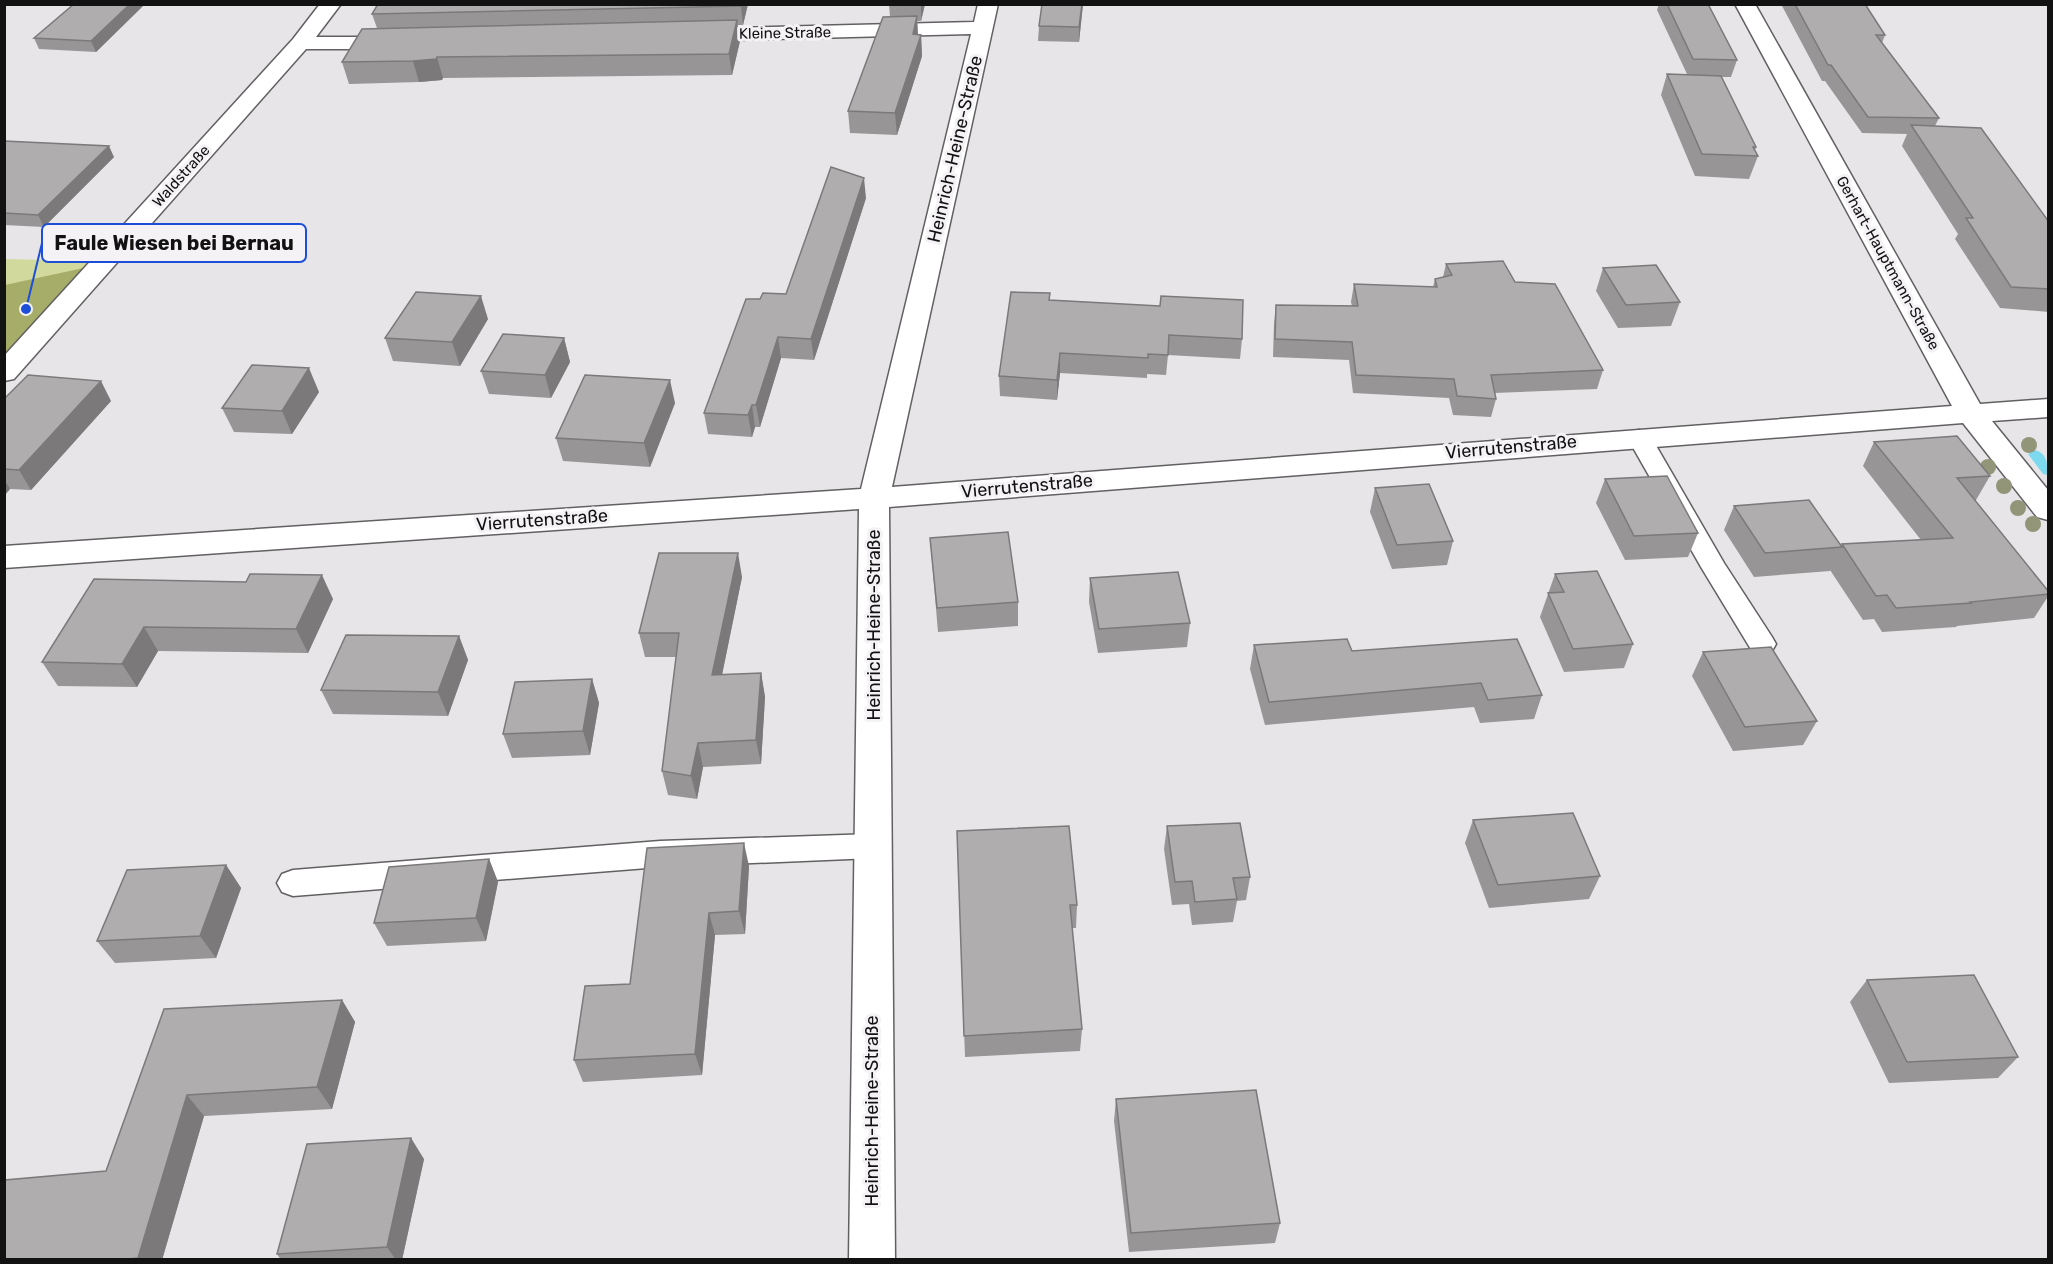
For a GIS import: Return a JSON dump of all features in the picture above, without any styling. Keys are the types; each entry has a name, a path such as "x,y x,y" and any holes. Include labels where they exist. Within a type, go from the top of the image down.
{"street":[{"name":"Waldstraße","path":"4,373 300,43 331,4"},
{"name":"Gerhart-Hauptmann-Straße","path":"1745,4 1970,412 2049,510"},
{"name":"Kleine Straße","path":"669,35 985,16"},
{"name":"Heinrich-Heine-Straße","path":"872,1260 874,498 985,16"},
{"path":"300,43 420,42"},
{"name":"Vierrutenstraße","path":"4,557 874,498 1639,437 2049,408"}],"lane":[{"path":"1639,437 1714,567 1762,644"},
{"path":"293,883 660,854 873,846"}],"green space":[{"path":"5,259 92,261 5,356"},
{"path":"88,267 5,361 5,285"}],"building":[{"path":"74,4 130,4 91,41 34,38"},
{"path":"378,4 741,4 741,6 372,14"},
{"path":"1042,4 1082,4 1079,27 1039,26"},
{"path":"1667,4 1708,4 1737,60 1693,59"},
{"path":"1795,4 1865,4 1885,35 1876,35 1939,118 1868,117 1831,65 1828,65"},
{"path":"917,16 913,34 921,35 895,113 848,111 883,17"},
{"path":"737,20 729,54 437,57 436,59 413,61 342,62 362,29"},
{"path":"1667,74 1721,76 1756,147 1753,147 1758,156 1702,154"},
{"path":"1911,125 1981,128 2049,222 2049,289 2011,287 1966,218 1973,218"},
{"path":"4,141 109,146 38,215 4,213"},
{"path":"831,167 864,178 811,339 778,337 756,405 752,405 748,415 704,413 746,299 760,299 763,293 786,294"},
{"path":"1503,261 1515,282 1555,284 1603,370 1491,375 1496,399 1457,396 1454,379 1356,375 1352,342 1275,339 1276,305 1358,306 1354,284 1437,287 1435,279 1452,275 1446,264"},
{"path":"1656,265 1680,302 1626,305 1603,268"},
{"path":"416,292 481,296 452,342 385,338"},
{"path":"1011,292 1050,293 1049,300 1160,306 1161,296 1243,300 1242,339 1169,335 1168,355 1148,354 1148,358 1060,353 1057,380 999,376"},
{"path":"503,334 564,338 545,375 481,371"},
{"path":"252,365 309,368 282,411 222,408"},
{"path":"28,375 101,381 19,470 4,469 4,399"},
{"path":"585,375 670,380 644,443 556,438"},
{"path":"1957,436 1990,476 1957,478 2049,594 1971,603 1896,608 1887,595 1876,596 1842,544 1953,538 1874,442"},
{"path":"1667,476 1698,533 1634,536 1605,479"},
{"path":"1429,484 1453,541 1397,545 1375,488"},
{"path":"1809,500 1842,547 1765,553 1734,506"},
{"path":"1008,532 1018,602 937,608 930,538"},
{"path":"659,553 738,553 712,675 761,673 756,740 698,743 691,776 662,771 679,633 639,633"},
{"path":"1597,571 1633,644 1573,649 1548,593 1564,592 1555,574"},
{"path":"1178,572 1190,623 1099,629 1090,578"},
{"path":"250,574 322,575 296,629 144,627 122,664 42,662 94,579 246,582"},
{"path":"346,635 459,636 438,692 321,690"},
{"path":"1347,639 1352,651 1517,639 1542,695 1488,700 1481,683 1269,702 1254,645"},
{"path":"1771,647 1817,721 1745,727 1703,652"},
{"path":"592,679 583,731 503,734 515,682"},
{"path":"1573,813 1600,876 1498,885 1473,820"},
{"path":"1240,823 1250,877 1233,878 1237,899 1195,902 1192,881 1175,882 1167,826"},
{"path":"1069,826 1077,905 1070,905 1082,1029 964,1036 957,831"},
{"path":"744,843 739,911 709,913 695,1054 574,1060 585,986 630,984 647,848"},
{"path":"489,859 476,918 374,923 389,867"},
{"path":"226,865 200,936 97,941 127,870"},
{"path":"1974,975 2018,1057 1907,1062 1867,980"},
{"path":"342,1000 317,1087 187,1095 138,1258 4,1260 5,1180 106,1171 164,1009"},
{"path":"1256,1090 1280,1223 1131,1233 1116,1099"},
{"path":"411,1138 387,1247 277,1254 307,1144"}],"waterway":[{"path":"2035,454 2048,471"}],"place":[{"name":"Faule Wiesen bei Bernau","path":"26,309"}]}
